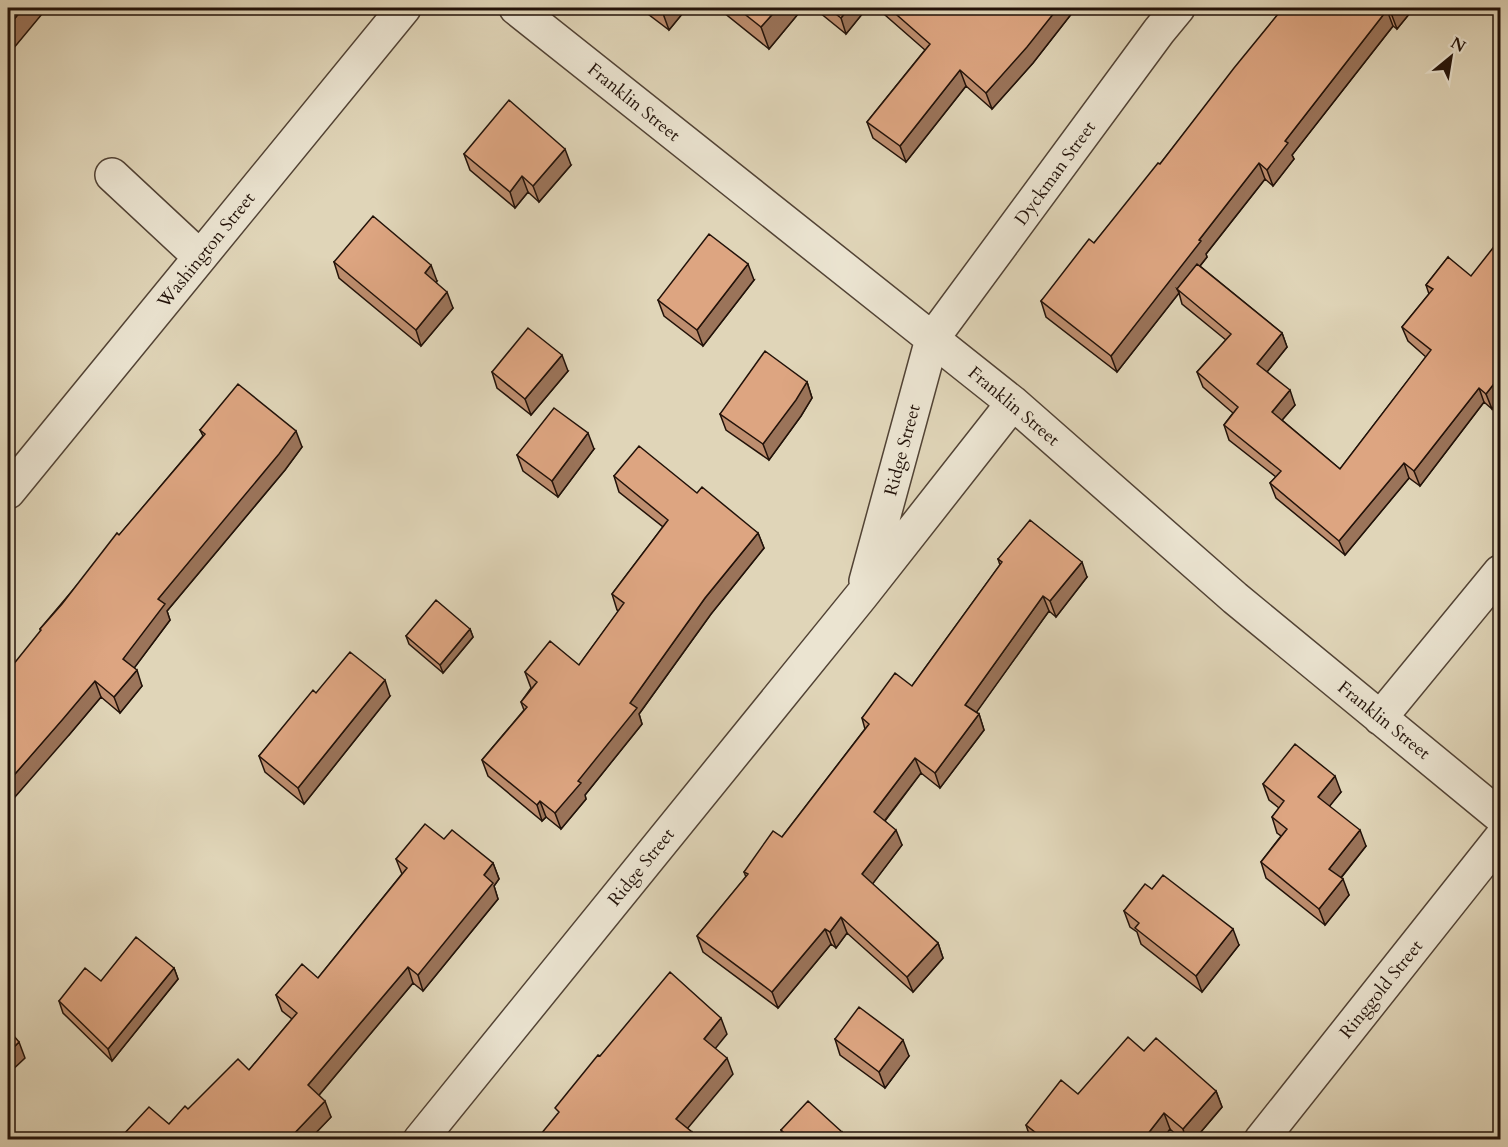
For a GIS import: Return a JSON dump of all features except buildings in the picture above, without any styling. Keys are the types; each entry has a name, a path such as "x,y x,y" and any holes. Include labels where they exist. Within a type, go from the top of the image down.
{"street":[{"name":"Washington Street","path":"8,492 404,8"},
{"name":"Franklin Street","path":"516,8 1013,403 1235,598 1500,816"},
{"name":"Dyckman Street","path":"932,339 1178,8"},
{"path":"112,175 200,257"},
{"name":"Ridge Street","path":"862,595 932,339"},
{"name":"Ridge Street","path":"420,1140 862,595 1013,403"},
{"path":"1380,718 1500,572"},
{"name":"Ringgold Street","path":"1261,1140 1500,839"}]}
